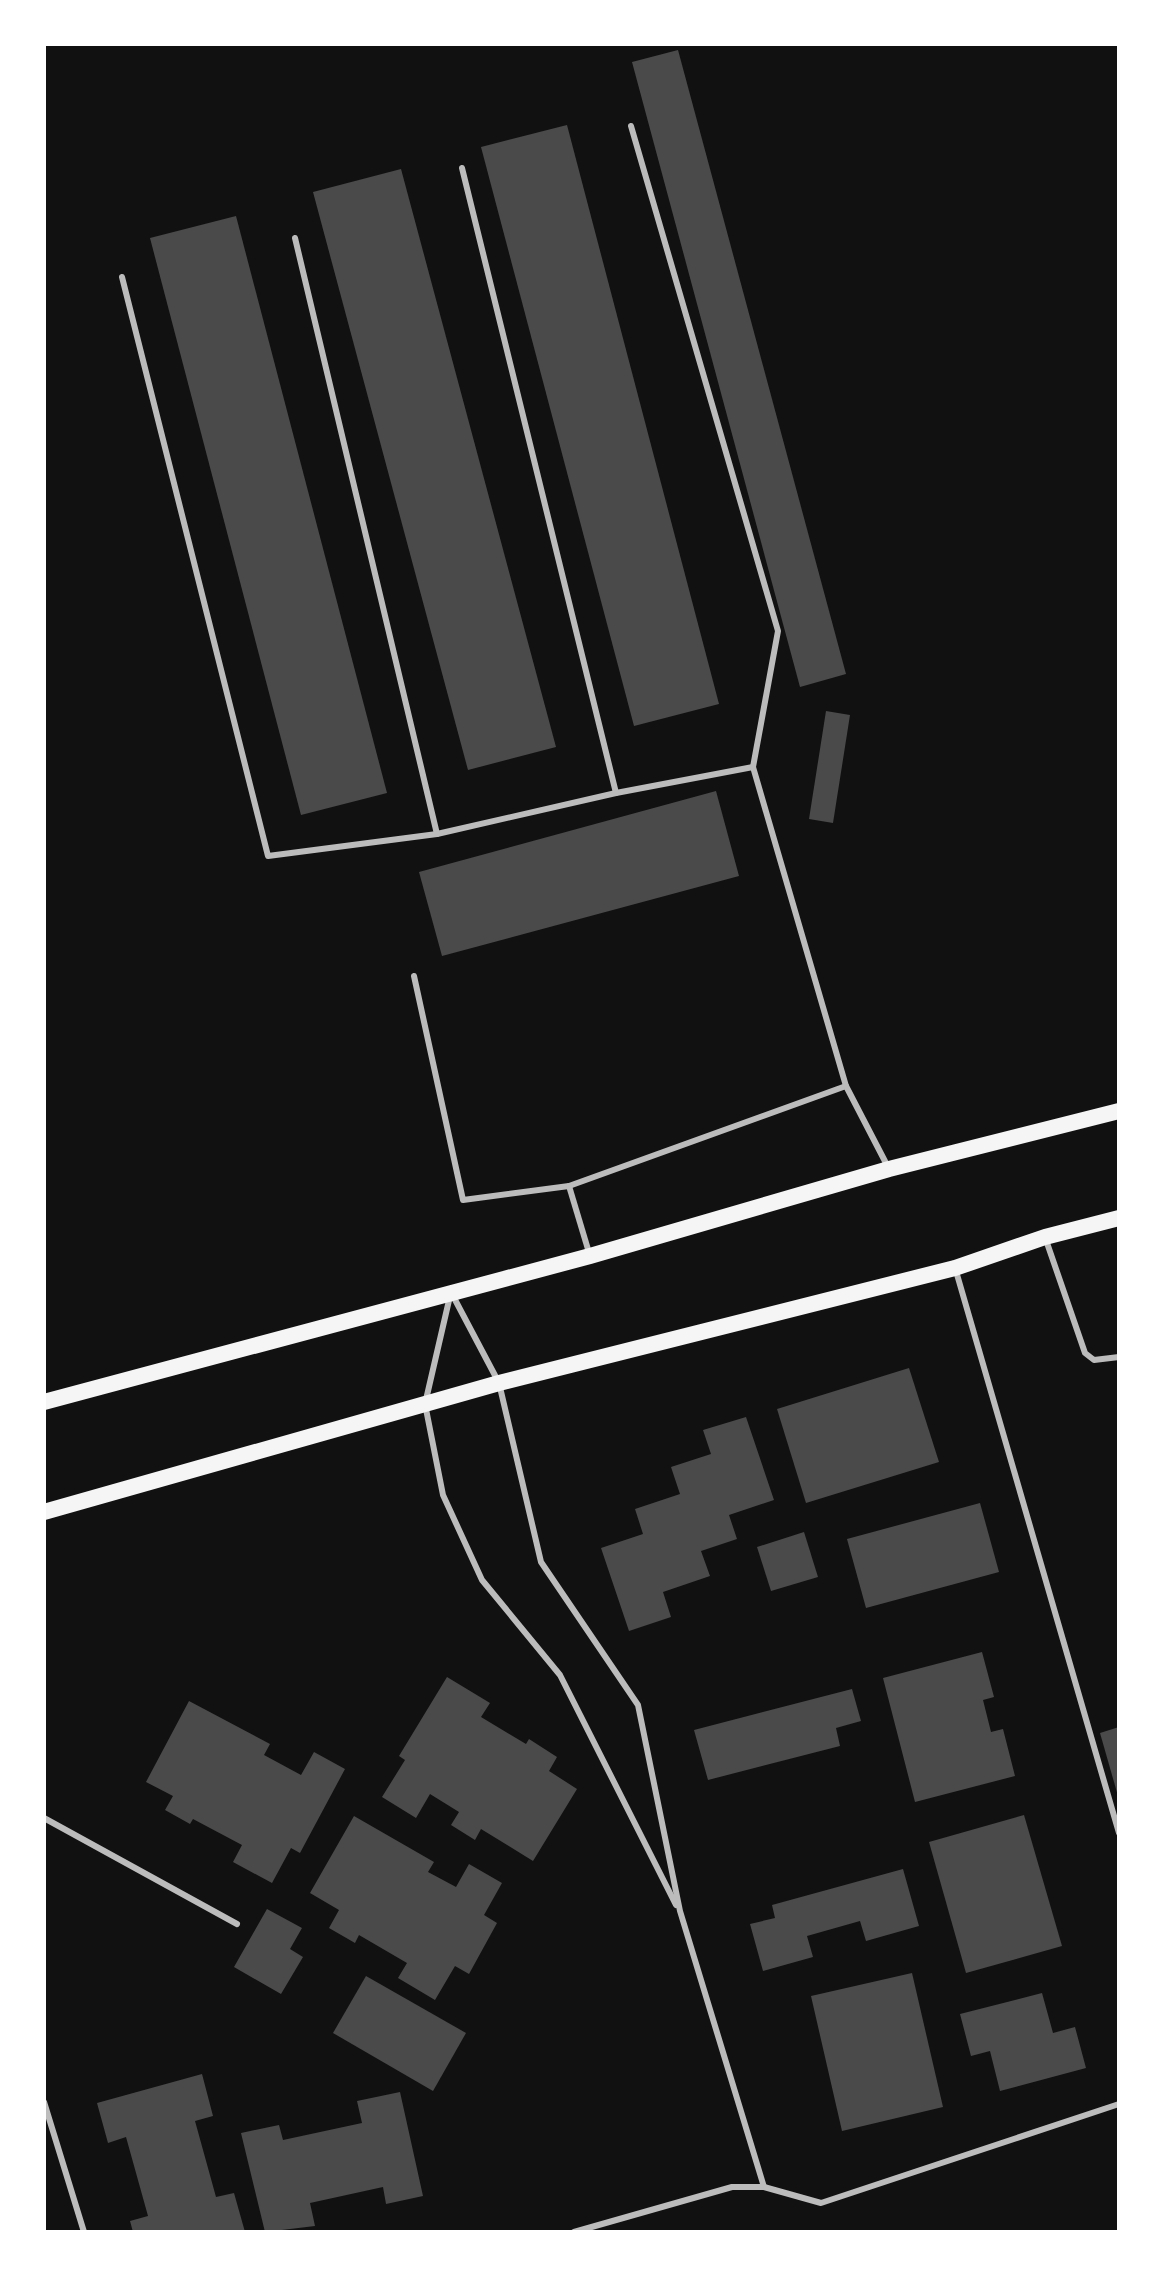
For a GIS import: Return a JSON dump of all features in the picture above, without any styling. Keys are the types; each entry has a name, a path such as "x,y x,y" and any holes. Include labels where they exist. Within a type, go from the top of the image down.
{"main road":[{"path":"44,1402 590,1256 889,1169 1119,1111"},
{"path":"44,1512 499,1383 955,1268 1045,1237 1119,1218"}],"lane":[{"path":"631,126 778,631 753,767 846,1086 889,1169"},
{"path":"462,168 616,793"},
{"path":"295,238 437,834"},
{"path":"122,277 268,856 437,834 616,793 753,767"},
{"path":"414,976 463,1200 569,1186 846,1086"},
{"path":"569,1186 590,1256"},
{"path":"1045,1237 1085,1353 1094,1360 1119,1357"},
{"path":"955,1268 1119,1833"},
{"path":"451,1293 499,1383 541,1562 638,1705 680,1911 764,2187"},
{"path":"451,1293 425,1404 443,1495 482,1580 560,1675 680,1911"},
{"path":"44,1818 237,1924"},
{"path":"44,2102 84,2232"},
{"path":"574,2232 732,2187 764,2187 821,2203 1119,2104"}],"building":[{"path":"678,50 846,674 800,687 632,62"},
{"path":"567,125 719,704 634,726 481,147"},
{"path":"401,169 556,747 468,770 313,192"},
{"path":"236,216 387,793 301,815 150,238"},
{"path":"826,711 850,715 833,823 809,819"},
{"path":"716,791 739,876 442,956 419,872"},
{"path":"909,1368 939,1462 806,1503 777,1409"},
{"path":"746,1417 774,1500 729,1515 737,1539 701,1551 710,1576 663,1592 671,1617 629,1631 601,1548 643,1534 635,1509 680,1494 671,1467 711,1454 703,1430"},
{"path":"980,1503 999,1572 866,1608 847,1539"},
{"path":"804,1532 818,1577 771,1591 757,1547"},
{"path":"982,1652 994,1697 983,1700 991,1732 1003,1729 1015,1776 915,1802 883,1678"},
{"path":"447,1677 490,1703 481,1717 526,1744 529,1739 557,1757 549,1771 577,1789 533,1861 481,1829 475,1840 451,1825 459,1812 430,1794 416,1818 382,1797 405,1760 399,1756"},
{"path":"852,1689 861,1721 836,1728 840,1746 708,1780 694,1730"},
{"path":"189,1701 270,1744 264,1755 301,1775 314,1752 345,1769 300,1853 291,1848 272,1883 233,1862 242,1845 193,1819 190,1824 165,1810 173,1796 146,1782"},
{"path":"1119,1727 1119,1796 1118,1796 1100,1733"},
{"path":"1024,1815 1062,1946 966,1973 929,1842"},
{"path":"354,1816 434,1862 428,1872 456,1887 469,1864 502,1883 484,1915 497,1923 469,1974 455,1966 435,2000 398,1978 407,1963 359,1935 355,1943 329,1928 339,1910 310,1893"},
{"path":"903,1869 919,1926 866,1941 860,1921 807,1936 813,1957 763,1971 750,1924 775,1918 772,1905"},
{"path":"267,1909 302,1928 290,1949 303,1957 281,1994 234,1967"},
{"path":"912,1973 943,2107 842,2131 811,1996"},
{"path":"366,1976 466,2033 433,2091 333,2033"},
{"path":"1042,1993 1053,2033 1075,2027 1086,2068 1000,2091 990,2051 971,2056 960,2014"},
{"path":"202,2074 213,2116 195,2121 216,2197 234,2193 245,2232 133,2232 130,2221 148,2216 126,2137 108,2143 97,2103"},
{"path":"400,2092 423,2196 386,2204 383,2187 310,2203 315,2226 265,2232 241,2133 279,2125 283,2140 362,2123 357,2101"}]}
